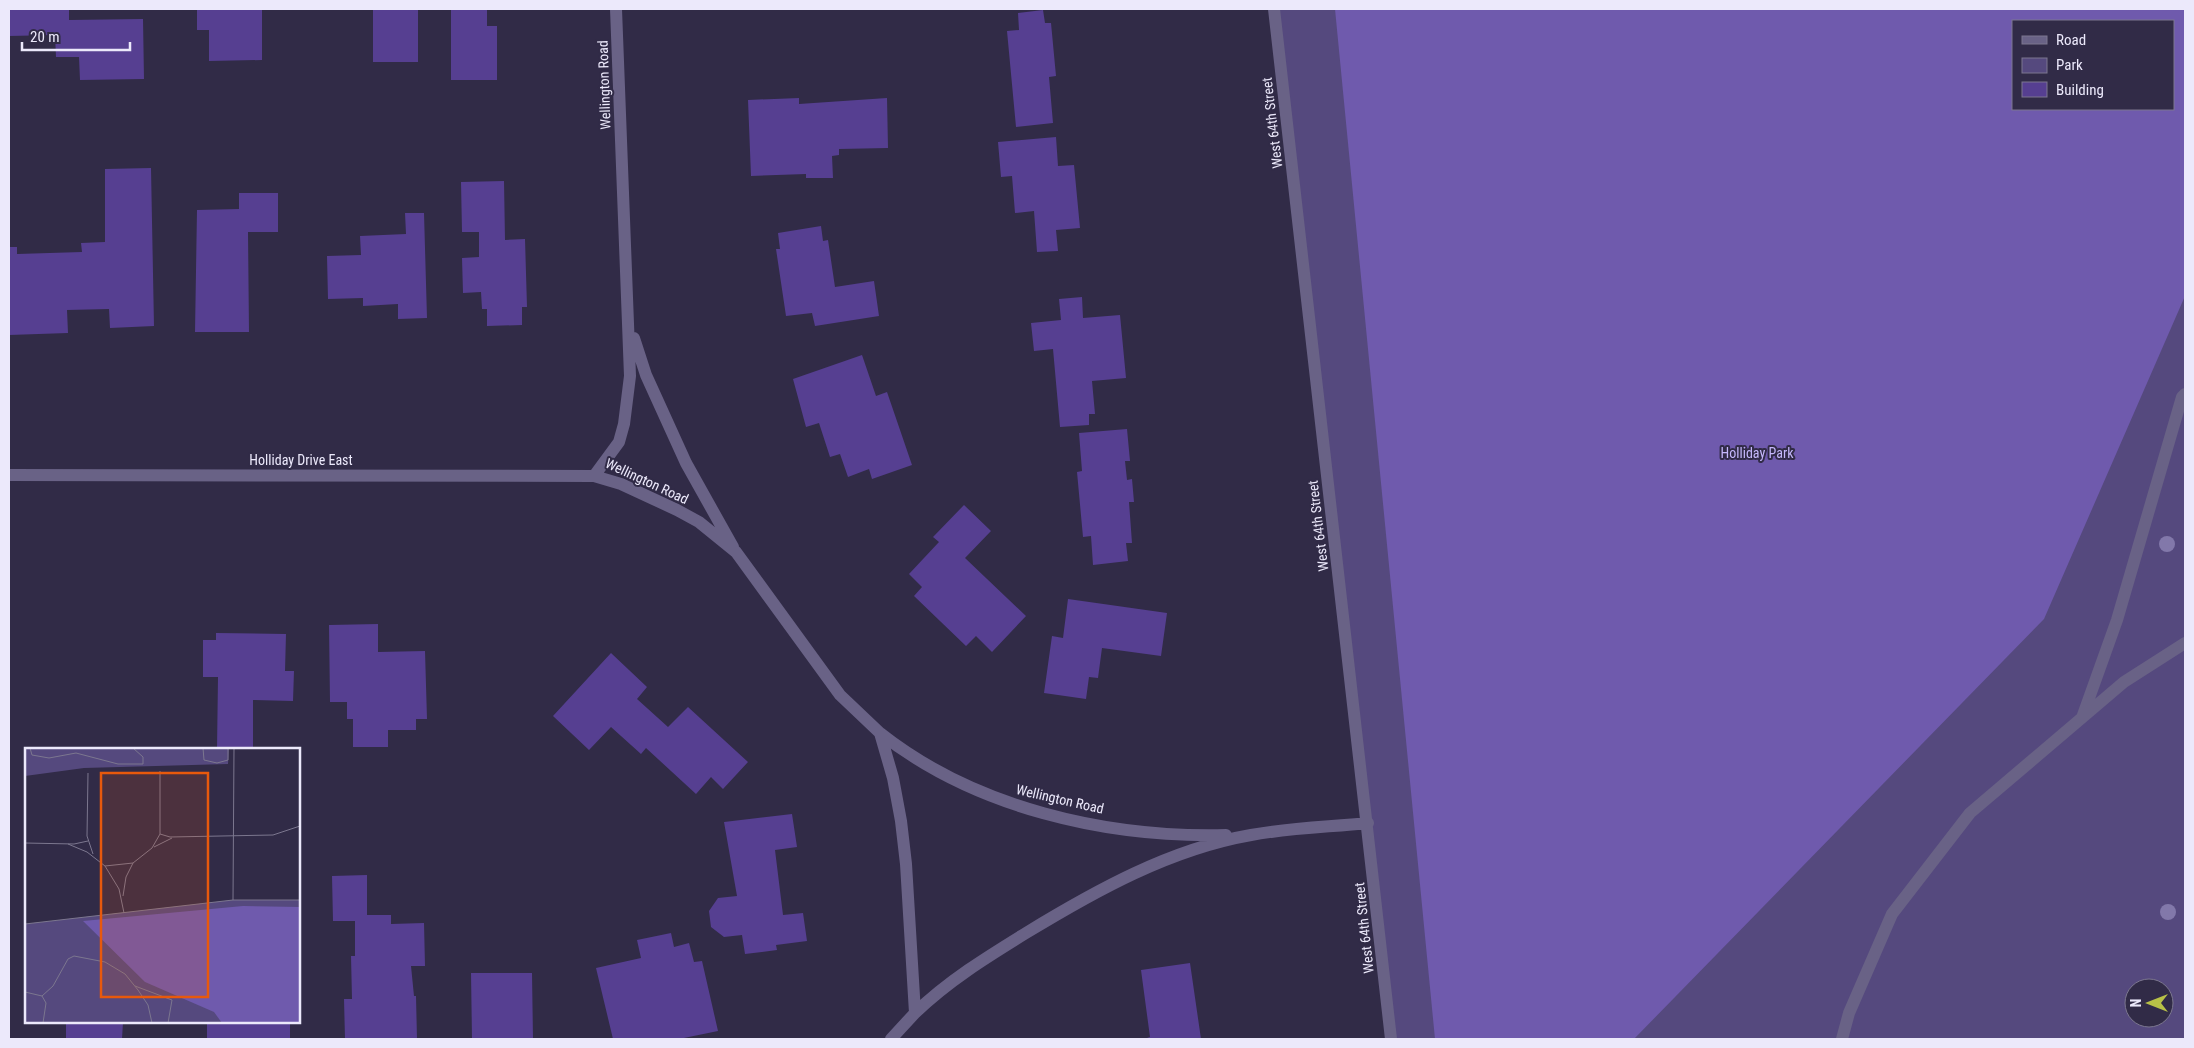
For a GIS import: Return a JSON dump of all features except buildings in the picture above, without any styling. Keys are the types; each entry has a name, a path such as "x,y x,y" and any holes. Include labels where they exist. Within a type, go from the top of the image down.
{"street":[{"name":"Wellington Road","path":"616,9 630,376 624,424 619,442 594,476 621,484 677,510 699,522 736,552 840,695 880,733 904,752 947,777 982,793 1040,812 1130,830 1186,836 1251,835 1368,823"},
{"name":"West 64th Street","path":"1274,9 1368,823 1391,1039"},
{"path":"628,306 636,347 659,406 702,494 736,552"},
{"path":"2083,716 2116,620 2182,397 2185,394"},
{"name":"Holliday Drive East","path":"9,475 594,476"},
{"path":"1842,1039 1848,1013 1892,914 1970,813 2124,682 2185,643"},
{"path":"880,733 893,778 901,821 906,864 915,1013"},
{"name":"Wellington Road","path":"891,1039 937,992 961,974 1061,911 1140,870 1192,850 1251,835"}],"green space":[{"name":"Holliday Park","path":"1274,9 2185,9 2185,1039 1391,1039"},
{"name":"Holliday Park","path":"1335,9 2185,9 2185,296 2044,619 1634,1039 1435,1039"}]}
